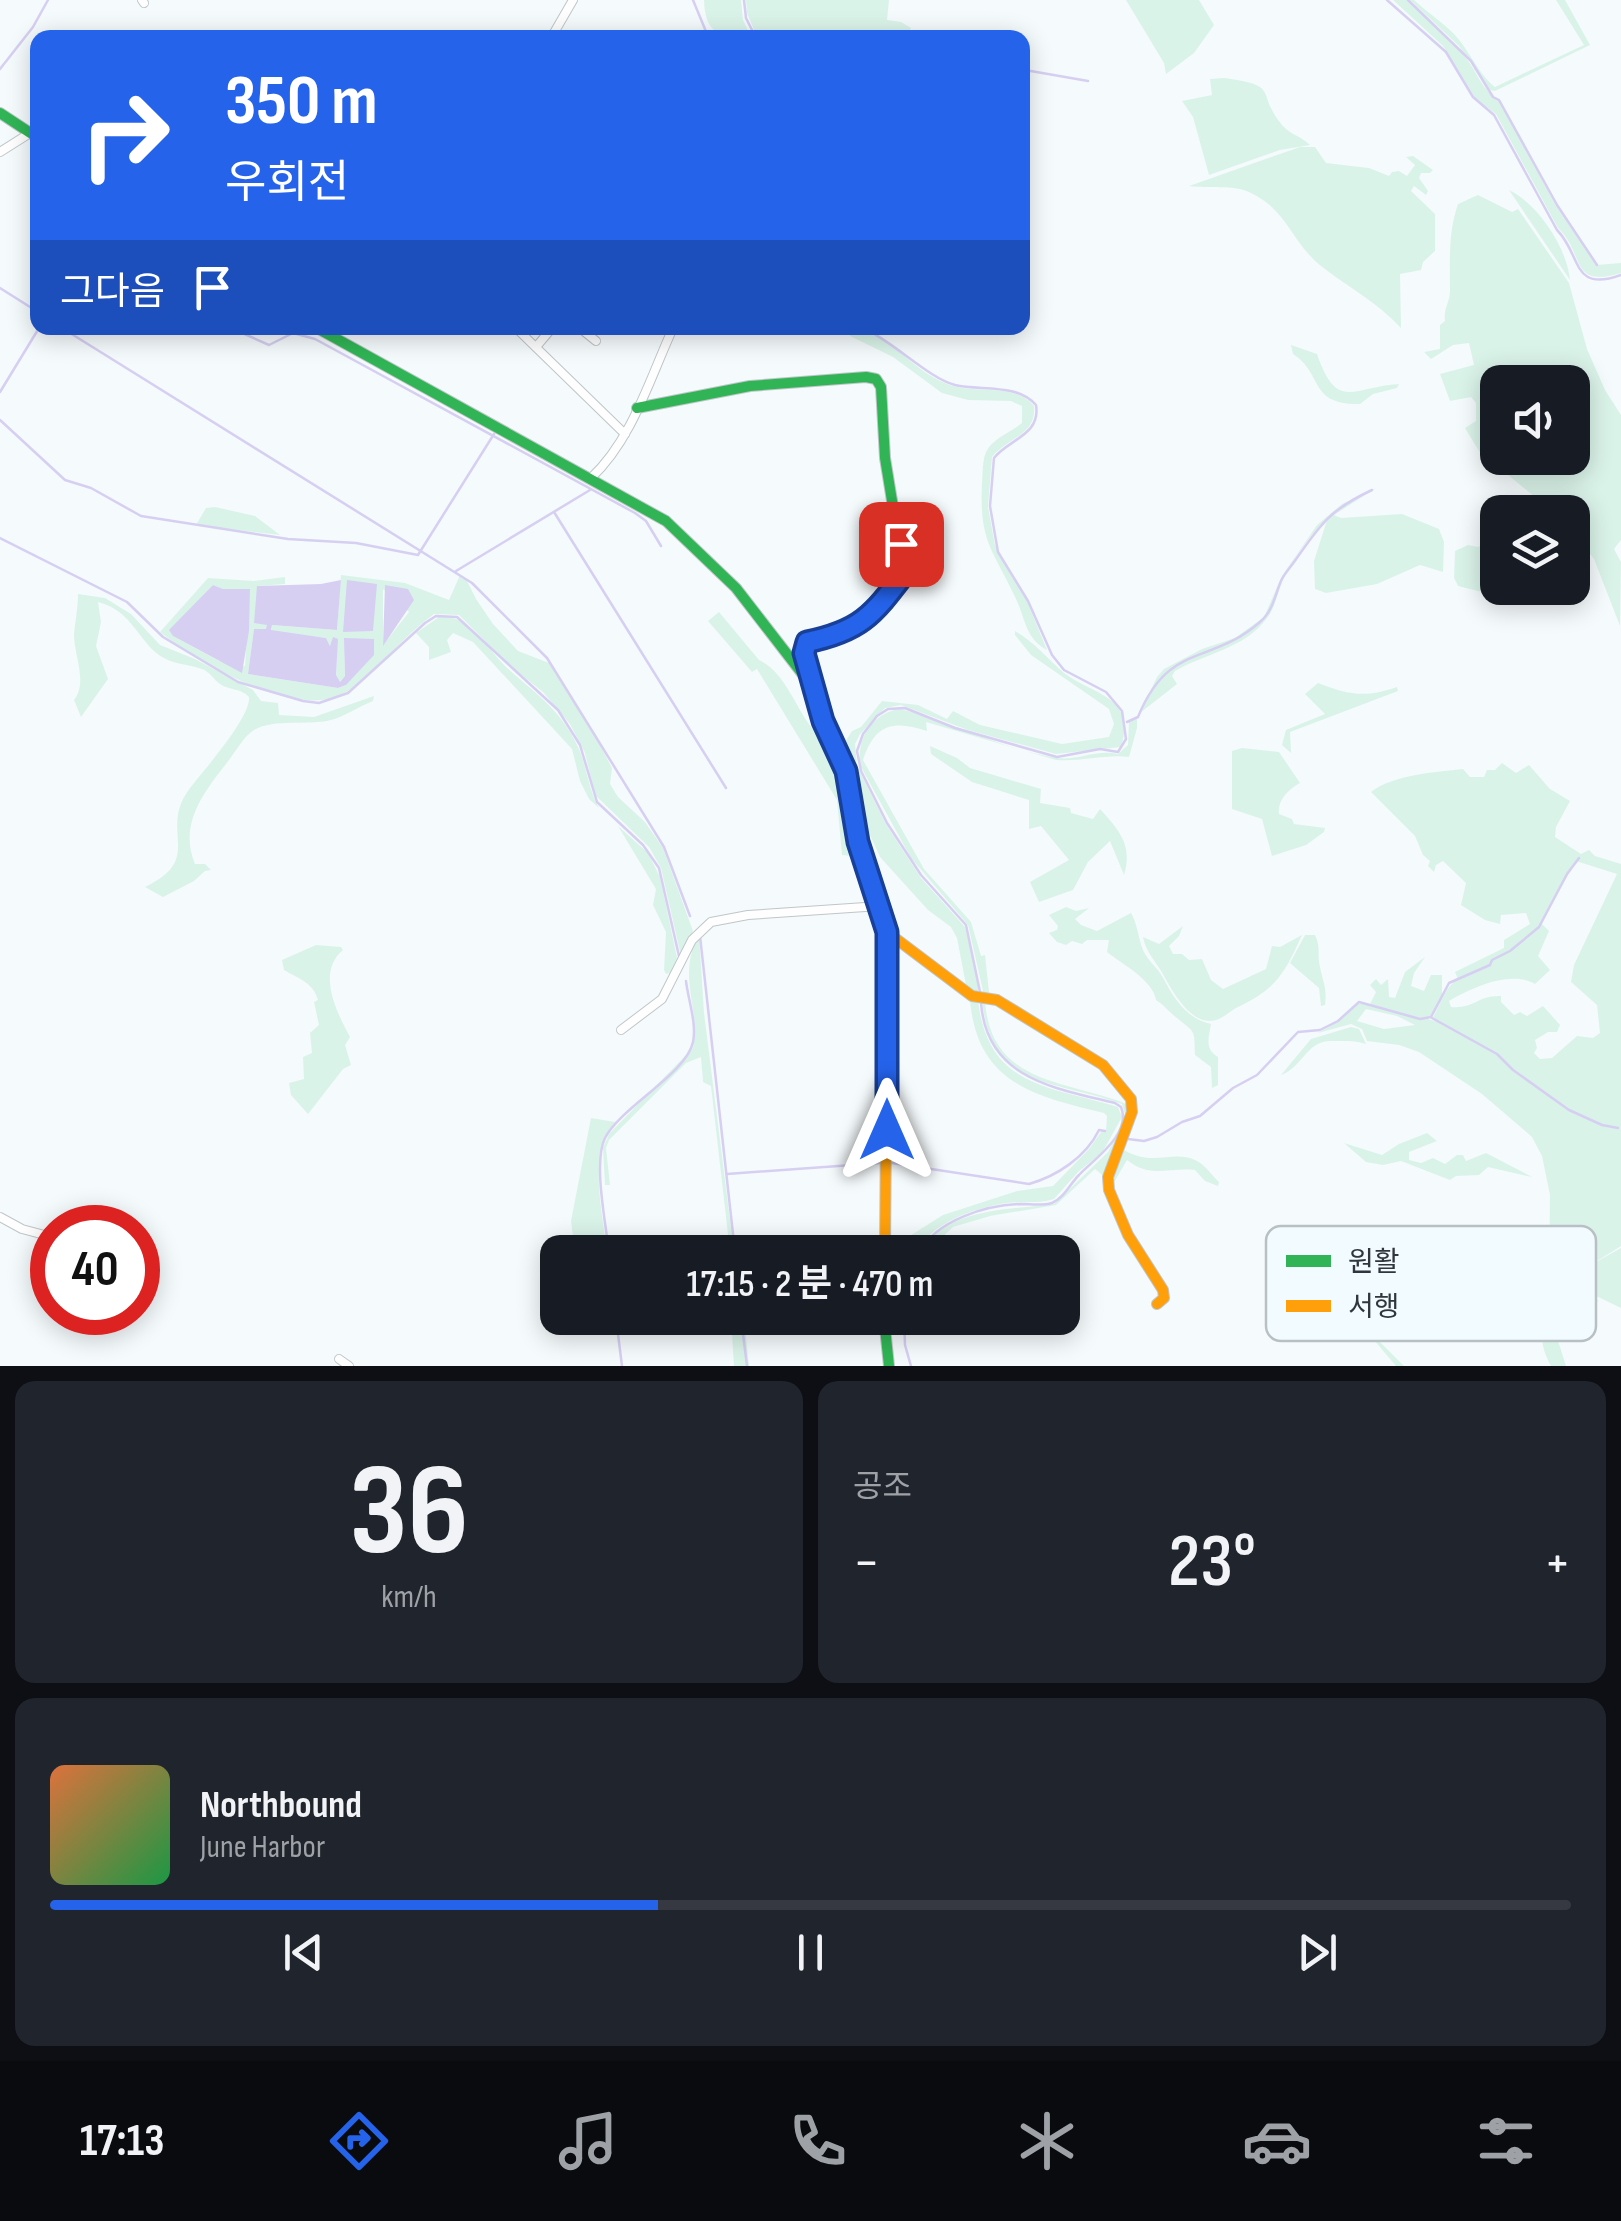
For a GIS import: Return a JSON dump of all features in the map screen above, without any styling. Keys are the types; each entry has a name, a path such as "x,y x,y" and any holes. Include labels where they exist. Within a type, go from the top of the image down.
{"street":[{"path":"556,30 573,0"},
{"path":"0,113 30,130"},
{"path":"0,152 30,136"},
{"path":"330,335 591,478 677,530 736,588 811,685"},
{"path":"523,335 625,434"},
{"path":"536,347 546,335"},
{"path":"589,335 596,341"},
{"path":"591,478 609,461 625,434 670,335"},
{"path":"637,408 750,386 866,377 876,380 881,387 882,447 904,574 864,622 842,635 807,642 804,653 811,685 846,771 858,842 887,932 885,1235"},
{"path":"620,1030 662,999 692,940 711,922 748,915 880,906"},
{"path":"887,932 972,996 997,1000 1091,1055 1131,1099 1132,1112 1108,1188 1163,1290 1164,1298 1157,1304"},
{"path":"0,1217 30,1231"},
{"path":"886,1335 889,1366"},
{"path":"339,1359 349,1366"}],"green space":[{"path":"704,0 741,0 748,30 715,30 705,12"},
{"path":"746,0 889,0 887,20 911,28 754,30"},
{"path":"1126,0 1199,0 1214,25 1194,53 1166,74 1164,63"},
{"path":"1393,0 1407,0 1465,57 1484,86 1499,100 1556,206 1596,265 1621,263 1621,273 1604,277 1585,272 1496,114 1476,99 1443,46"},
{"path":"1410,0 1451,31 1495,87 1584,45 1556,0 1565,0 1590,45 1490,90 1459,46"},
{"path":"1224,78 1261,88 1283,126 1310,145 1280,150 1209,175 1193,117 1182,101 1212,95 1210,79"},
{"path":"1300,147 1315,147 1326,163 1369,168 1389,176 1399,171 1407,176 1415,165 1406,157 1413,156 1433,170 1421,173 1419,178 1428,191 1426,195 1414,186 1411,191 1435,214 1435,251 1423,262 1421,270 1400,274 1401,328 1311,257 1263,200 1237,189 1189,186"},
{"path":"1509,190 1530,205 1549,228 1563,254 1570,280"},
{"path":"1478,195 1512,212 1518,209 1569,283 1587,349 1621,415 1621,540 1614,549 1621,562 1620,626 1590,554 1590,495 1532,495 1508,475 1590,475 1590,365 1480,365 1480,452 1465,428 1476,421 1476,403 1471,397 1450,401 1440,374 1474,365 1469,343 1453,345 1431,359 1424,352 1440,349 1440,325 1445,321 1450,295 1458,204"},
{"path":"872,335 883,340 945,383 1004,391 1026,398 1034,406 1031,424 992,457 988,507 995,545 1025,596 1047,650 1027,628 989,545 983,519 985,456 993,443 1022,423 1022,406 1011,401 968,400 942,393 893,357 850,336"},
{"path":"1291,345 1317,354 1324,372 1339,390 1399,384 1360,404 1343,403 1324,394 1303,362 1293,354"},
{"path":"1376,488 1334,515 1341,518 1402,514 1439,529 1444,542 1443,572 1420,565 1377,584 1326,593 1315,589 1314,561 1327,520 1295,558 1272,610 1258,628 1248,637 1175,671 1172,676 1177,684 1140,713 1164,669 1202,649 1235,638 1264,617 1282,576 1317,525 1342,504"},
{"path":"206,508 255,516 280,535 196,525"},
{"path":"1468,545 1478,547 1480,592 1458,586 1454,578 1455,551"},
{"path":"341,575 405,583 449,600 460,575 467,581 493,624 518,651 549,663 612,768 610,784 618,797 645,822 663,848 693,931 681,956 661,868 649,847 595,795 585,753 570,724 543,692 510,666 459,615 434,614 348,691 328,699 304,700 251,685 199,659 160,632 208,578 254,581 285,577 285,584 257,586 267,629 254,630 248,674 338,688 346,685 344,639 345,676 340,682 336,681 337,639 330,646 326,638 271,631 272,625 337,630","holes":["213,585 250,590 245,666 219,661 173,636","383,589 409,612 383,645"]},
{"path":"78,594 105,598 131,614 160,645 253,690 261,701 278,703 279,715 314,717 374,696 373,701 335,719 272,724 247,736 203,796 192,821 195,864 205,864 211,870 163,897 145,887 173,865 181,803 235,730 249,697 220,684 205,670 156,653 120,613 98,602 101,622 96,646 108,679 81,717 74,700 80,685 74,635"},
{"path":"719,612 759,660 776,673 812,728 832,749 847,790 876,903 870,904 852,856 842,855 837,800 757,669 752,672 708,621"},
{"path":"439,617 456,619 468,626 560,718 579,749 599,808 580,781 572,749 473,642 453,633 447,640 451,652 429,660 429,647 416,633"},
{"path":"1015,631 1064,673 1118,707 1124,730 1121,747 1056,754 968,730 901,705 885,708 855,744 857,766 887,826 921,878 965,927 978,978 978,995 967,990 957,938 951,927 928,910 880,857 855,802 839,752 852,731 861,727 882,701 918,705 947,719 953,711 980,725 1062,744 1109,737 1114,724 1109,709 1031,655"},
{"path":"1318,683 1357,694 1397,687 1398,691 1290,732 1291,753 1282,745 1286,730 1325,714 1305,694"},
{"path":"900,709 1016,748 926,722 927,731 895,726 880,732 863,760 924,869 971,922 981,956 985,955 989,992 984,995 968,925 911,858 861,767 861,747 868,729 881,716"},
{"path":"1137,719 1129,757 1056,760 1020,749 1065,758 1118,754 1128,745 1129,722"},
{"path":"930,746 970,768 1041,789 1040,803 1070,808 1071,813 1093,819 1100,809 1125,846 1124,875 1110,841 1088,862 1073,890 1039,902 1030,882 1069,860 1041,826 1029,829 1029,800 972,782 931,754"},
{"path":"1242,748 1279,752 1300,783 1285,796 1279,814 1292,819 1294,824 1325,828 1324,832 1306,845 1272,856 1262,819 1232,809 1232,751"},
{"path":"1502,763 1516,773 1529,765 1550,789 1570,801 1555,837 1581,854 1589,850 1595,856 1621,864 1621,1246 1596,1262 1596,1226 1550,1226 1550,1195 1542,1156 1532,1137 1482,1094 1419,1052 1367,1041 1362,1029 1351,1024 1318,1033 1357,1004 1370,1004 1376,992 1370,985 1376,979 1381,985 1388,979 1389,997 1395,998 1405,972 1425,957 1411,986 1424,991 1431,975 1442,975 1442,999 1458,979 1455,972 1504,948 1504,940 1530,924 1526,913 1501,915 1500,924 1461,905 1466,883 1443,861 1434,872 1415,836 1371,792 1415,775 1463,769 1470,777 1484,777 1487,770 1495,770","holes":["1576,861 1617,874 1574,965 1571,982 1597,1005 1600,1033 1593,1038 1577,1036 1552,1058 1540,1059 1534,1053 1535,1040 1548,1032 1557,1032 1560,1025 1543,1006 1527,1016 1520,1012 1514,1015 1501,1002 1501,996 1451,1007 1449,1001 1480,986 1515,979 1535,984 1550,970 1538,956 1549,931 1541,923","1366,1009 1415,1025 1384,1029 1357,1021"]},
{"path":"618,826 648,853 660,877 677,958 670,973 664,970 666,932 653,905 656,889"},
{"path":"1066,907 1076,911 1089,908 1075,919 1097,931 1131,913 1145,954 1176,999 1194,1017 1211,1024 1208,1042 1218,1057 1218,1085 1212,1088 1211,1067 1195,1055 1191,1030 1156,1000 1143,979 1107,952 1109,940 1087,940 1082,944 1072,941 1066,945 1049,933 1058,926 1049,915"},
{"path":"1183,926 1169,946 1173,954 1182,954 1189,960 1202,959 1211,980 1223,989 1266,969 1272,946 1280,947 1302,935 1284,971 1270,987 1221,1018 1208,1021 1192,1014 1179,1000 1143,937 1159,944"},
{"path":"699,935 704,1013 732,1235 728,1235 711,1086 703,1082 701,1057 686,1063 609,1140 606,1148 610,1185 605,1185 603,1148 609,1134 693,1048 689,978 692,950"},
{"path":"1305,935 1315,935 1318,942 1325,1005 1321,1006 1319,988 1290,963"},
{"path":"316,945 343,950 335,959 330,981 335,1005 350,1037 345,1045 351,1065 343,1069 308,1114 291,1095 289,1083 304,1079 303,1057 312,1053 310,1033 319,1025 314,1002 318,1000 309,985 284,970 282,960"},
{"path":"970,1000 978,1000 984,1029 1009,1067 1046,1087 1118,1107 1122,1117 1102,1153 1054,1199 980,1209 930,1235 911,1235 943,1215 1017,1191 1053,1186 1106,1131 1104,1113 1055,1100 1013,1081 984,1050"},
{"path":"982,1001 1001,1049 1016,1064 1055,1083 1124,1103 1129,1112 1106,1178 1095,1169 1056,1205 990,1216 935,1235 946,1226 980,1213 1054,1204 1108,1152 1126,1118 1122,1104 1031,1077 999,1051 988,1030"},
{"path":"1351,1027 1359,1029 1366,1044 1317,1044 1281,1075 1311,1039"},
{"path":"591,1118 615,1122 606,1136 599,1167 605,1235 573,1235 571,1221"},
{"path":"1427,1133 1437,1141 1409,1152 1409,1160 1421,1163 1433,1158 1445,1164 1457,1155 1463,1155 1466,1161 1486,1153 1532,1177 1488,1167 1479,1175 1450,1180 1401,1161 1383,1165 1366,1162 1344,1143 1382,1155"},
{"path":"1124,1150 1144,1157 1195,1160 1219,1182 1218,1186 1205,1181 1195,1170 1152,1171 1127,1160 1113,1184 1109,1182"},
{"path":"1621,1248 1621,1308 1596,1296 1596,1262"},
{"path":"732,1335 746,1335 749,1366 734,1366"},
{"path":"1375,1341 1404,1366 1396,1366"},
{"path":"1558,1341 1566,1366 1551,1366 1542,1343"}],"shaded area":[{"path":"341,580 337,630 272,625 271,630 326,638 330,646 333,637 338,639 336,675 340,682 345,676 344,638 374,639 374,655 346,685 338,688 248,674 254,629 266,629 267,625 254,623 257,586"},
{"path":"347,580 377,584 373,631 343,632"},
{"path":"213,585 250,589 242,673 173,636 169,630"},
{"path":"385,585 408,589 414,600 383,646"}],"waterway":[{"path":"31,30 48,0"},
{"path":"693,0 705,30"},
{"path":"744,0 752,30"},
{"path":"1387,0 1446,52 1473,97 1494,115 1585,275 1593,279 1621,275"},
{"path":"1408,0 1471,61 1493,97 1499,100 1557,205 1597,265"},
{"path":"0,69 30,31"},
{"path":"1030,71 1088,81"},
{"path":"0,288 30,307"},
{"path":"0,392 35,335"},
{"path":"73,335 472,583 547,658 664,847 690,916"},
{"path":"247,335 269,345 289,335"},
{"path":"300,335 315,339 635,513 646,521 661,546"},
{"path":"875,335 945,381 1019,393 1036,405 1029,430 994,458 990,506 998,552 1028,601 1052,655 1064,670 1106,692 1122,711 1126,739 1118,752 1100,749 1057,757 955,728 905,708 888,709 863,734 857,751 861,771 887,823 921,875 966,925 980,992"},
{"path":"0,420 65,480 91,488 141,516 288,539 356,543 418,555 494,434"},
{"path":"456,571 590,490"},
{"path":"1127,722 1138,717 1150,693 1177,665 1242,636 1260,622 1271,608 1284,576 1319,528 1345,504 1372,490"},
{"path":"554,512 726,788"},
{"path":"0,538 127,602 163,637 238,682 303,701 319,703 348,693 425,623 436,616 457,617 558,710 580,745 597,802 643,845 659,868 679,956"},
{"path":"1128,1139 1144,1141 1157,1137 1200,1116 1233,1088 1257,1075 1298,1032 1320,1030 1338,1021 1359,1002 1420,1019 1431,1017 1449,983 1490,965 1539,927 1579,858"},
{"path":"700,936 733,1235"},
{"path":"607,1235 600,1177 605,1138 688,1054 694,1027 686,981"},
{"path":"934,1235 964,1216 993,1207 1056,1201 1110,1145 1121,1127 1121,1107 1115,1103 1047,1085 1010,1064 996,1049 986,1029 981,1003"},
{"path":"1432,1018 1497,1054 1569,1110 1618,1128"},
{"path":"892,1163 1029,1184 1070,1164 1087,1149 1099,1130 1105,1131"},
{"path":"727,1174 880,1163"},
{"path":"618,1335 622,1366"},
{"path":"743,1335 747,1366"},
{"path":"905,1335 911,1366"}],"traffic: fast":[{"path":"0,113 30,133"},
{"path":"330,335 666,521 736,588 811,685 846,771 858,842 887,932 887,1000"},
{"path":"637,408 750,386 876,379 881,387 885,458 904,574 862,618 838,632 807,642 804,653 810,680"},
{"path":"886,1335 889,1366"}],"traffic: slow":[{"path":"887,932 972,996 997,1000 1103,1065 1131,1099 1132,1112 1108,1177 1109,1190 1128,1235 1163,1290 1164,1298 1157,1304"},
{"path":"885,1235 887,1000"}],"route":[{"path":"887,1130 887,932 862,858 846,771 823,721 804,653 807,642 842,635 864,622 904,574 901,544"}]}
